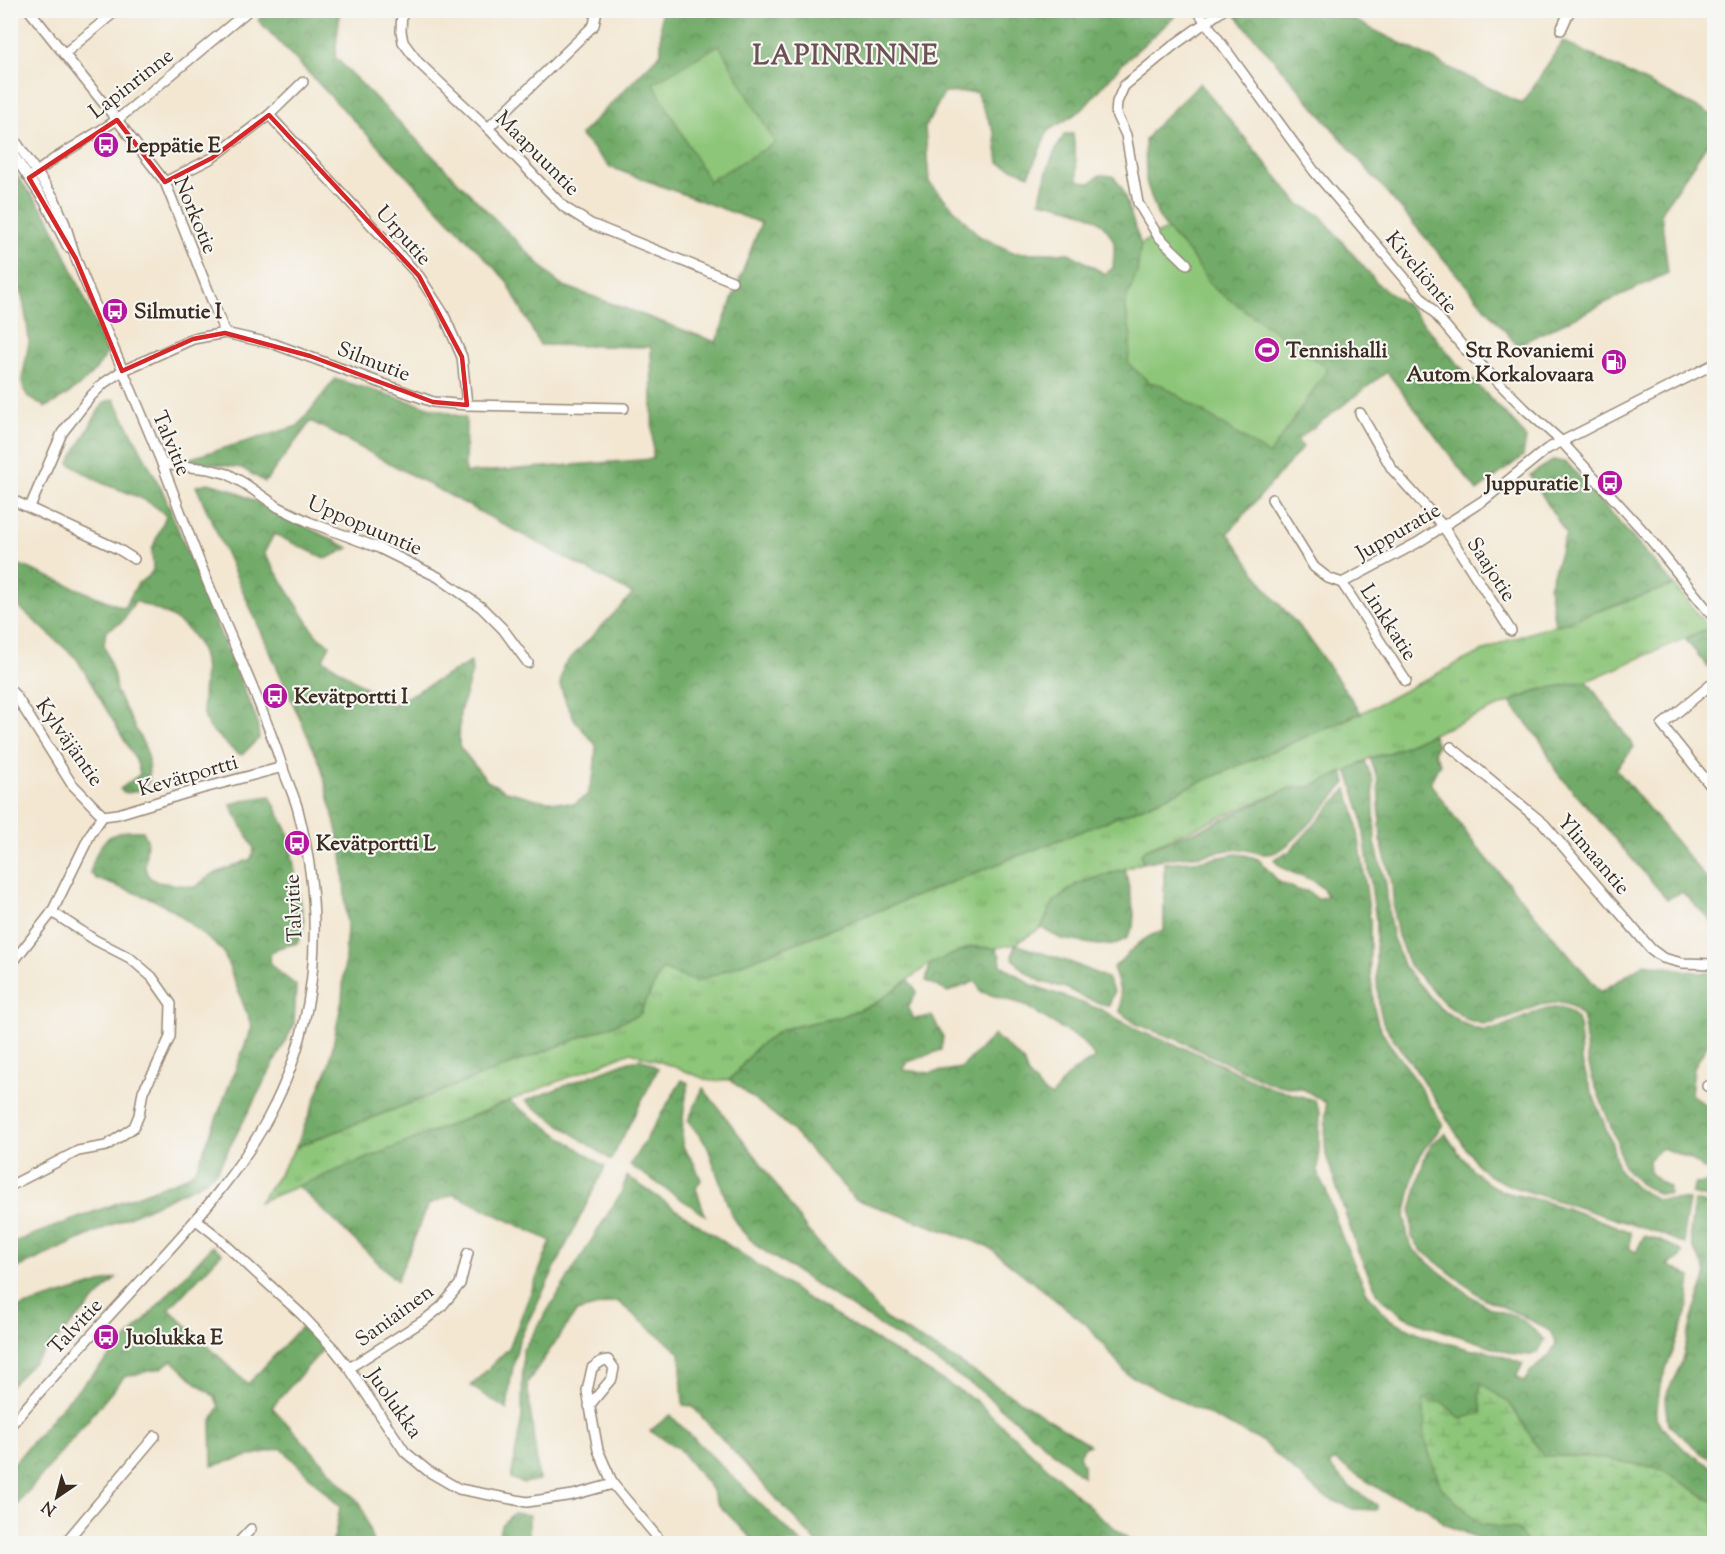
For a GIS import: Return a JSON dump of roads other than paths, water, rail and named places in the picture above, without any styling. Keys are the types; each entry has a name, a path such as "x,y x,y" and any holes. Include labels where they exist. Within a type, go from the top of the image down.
{"street":[{"name":"Norkotie","path":"29,10 165,182 225,333"},
{"path":"64,54 117,10"},
{"name":"Lapinrinne","path":"33,175 117,120 249,10"},
{"name":"Maapuuntie","path":"402,10 403,42 418,62 488,128 564,207 591,224 732,281"},
{"path":"488,128 594,25 597,10"},
{"name":"Kiveliöntie","path":"1197,10 1314,171 1464,348 1525,409 1561,441 1646,534 1714,618"},
{"path":"1187,264 1158,236 1138,203 1126,135 1116,114 1117,102 1124,86 1174,45 1223,10"},
{"path":"1561,30 1570,10"},
{"path":"165,182 212,158 269,115 303,82"},
{"name":"Urputie","path":"269,115 419,276 443,314 462,357 467,405"},
{"name":"Talvitie","path":"10,133 33,175"},
{"name":"Talvitie","path":"10,150 54,198 76,259 278,751 297,808 314,903 314,959 308,1006 291,1070 267,1120 232,1175 196,1220 50,1379 10,1426"},
{"name":"Silmutie","path":"30,507 62,434 91,396 110,378 193,339 225,333 274,344 433,402 467,405 624,408"},
{"name":"Juppuratie","path":"1272,499 1314,567 1328,578 1342,583 1417,543 1484,500 1547,449 1714,364"},
{"name":"Saajotie","path":"1360,413 1392,469 1443,526 1511,631"},
{"name":"Uppopuuntie","path":"162,464 187,465 228,474 278,507 309,522 379,548 438,577 481,607 502,629 528,663"},
{"path":"10,499 118,549 134,559"},
{"name":"Linkkatie","path":"1342,583 1406,681"},
{"path":"1714,682 1662,725 1714,789"},
{"name":"Kylväjäntie","path":"10,690 71,783 103,816 91,833 52,912 10,966"},
{"name":"Ylimaantie","path":"1451,747 1544,824 1651,949 1663,958 1682,963 1714,964"},
{"name":"Kevätportti","path":"103,816 118,814 283,767"},
{"path":"10,1186 78,1151 106,1146 134,1128 143,1091 170,1037 171,1004 152,977 130,958 94,940 52,912"},
{"name":"Juolukka","path":"196,1220 301,1314 334,1349 405,1452 428,1471 459,1489 527,1502 573,1495 613,1484"},
{"name":"Saniainen","path":"349,1368 441,1307 460,1284 468,1253"},
{"path":"589,1406 612,1378 614,1368 608,1360 592,1368 586,1391 589,1406 598,1450 613,1484 663,1544"},
{"path":"64,1544 155,1436"},
{"path":"237,1544 252,1528"}],"place":[{"name":"Leppätie E","path":"106,145"},
{"name":"Silmutie I","path":"115,311"},
{"name":"Tennishalli","path":"1267,350"},
{"name":"St1 Rovaniemi Autom Korkalovaara","path":"1614,362"},
{"name":"Juppuratie I","path":"1610,483"},
{"name":"Kevätportti I","path":"275,696"},
{"name":"Kevätportti L","path":"297,843"},
{"name":"Juolukka E","path":"106,1337"}],"district":[{"name":"LAPINRINNE","path":"846,55"}]}
